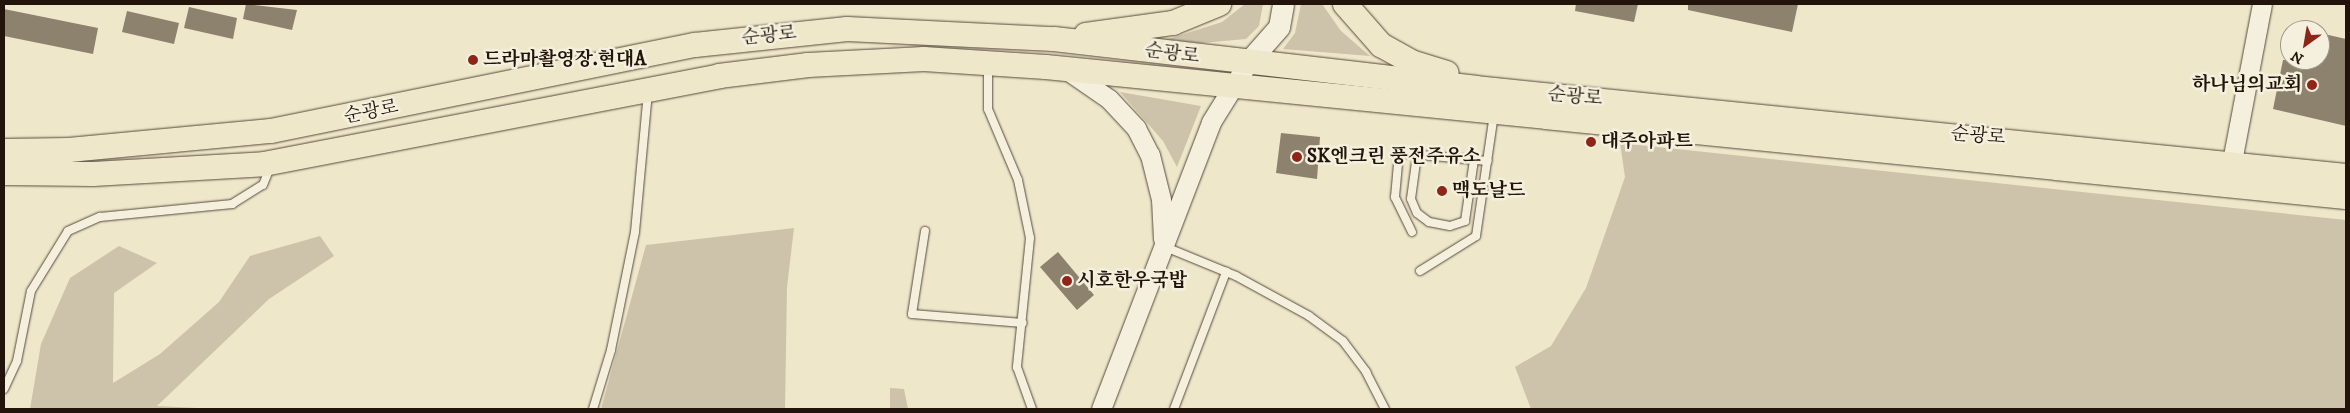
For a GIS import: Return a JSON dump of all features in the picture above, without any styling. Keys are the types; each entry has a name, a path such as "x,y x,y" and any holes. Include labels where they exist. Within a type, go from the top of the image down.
{"main road":[{"path":"1054,39 1174,23 1220,4"},
{"path":"1249,61 1279,27 1283,4"},
{"path":"1345,4 1381,45 1475,88"},
{"name":"순광로","path":"4,151 69,150 271,131 695,45 773,34 847,29 1054,39 2230,172 2346,197"},
{"name":"순광로","path":"4,173 93,174 272,163 648,90 808,65 924,59 1067,70 1494,112 2230,172 2346,176"}],"street":[{"path":"2230,172 2262,4"},
{"path":"1100,409 1212,119 1230,87 1249,61"},
{"path":"1067,70 1109,99 1136,128 1150,155 1161,199 1163,246"}],"lane":[{"path":"988,64 988,108 1018,180 1030,238 1017,372 1032,409"},
{"path":"592,409 611,350 635,232 648,90"},
{"path":"1420,271 1476,236 1494,112"},
{"path":"1412,232 1395,197 1399,153 1488,161"},
{"path":"1417,155 1411,200 1417,213 1429,222 1450,226 1465,221 1474,160"},
{"path":"4,389 17,361 31,291 68,231 100,217 232,204 263,185 272,163"},
{"path":"925,231 912,314 1023,323"},
{"path":"1163,246 1226,272 1309,316 1343,341 1366,372 1385,409"},
{"path":"1174,409 1226,272"}],"shaded area":[{"path":"1245,4 1263,4 1259,26 1246,39 1202,43 1165,40 1222,22"},
{"path":"1301,4 1322,4 1341,31 1370,56 1283,49 1295,33"},
{"path":"1120,92 1201,106 1177,167 1163,141"},
{"path":"1620,143 2346,220 2346,409 1531,409 1515,367 1551,346 1586,288 1625,177"},
{"path":"794,228 787,287 785,409 601,409 646,245"},
{"path":"320,236 334,256 269,299 157,406 217,409 30,409 41,344 70,278 119,246 157,263 114,293 113,383 160,354 219,302 250,256"},
{"path":"890,388 904,389 908,409 890,409"}],"building":[{"path":"246,4 297,10 292,30 243,19"},
{"path":"1576,4 1638,4 1634,22 1575,11"},
{"path":"1688,4 1798,4 1792,32 1688,10"},
{"path":"189,7 237,18 233,39 184,28"},
{"path":"4,9 98,28 93,54 4,36"},
{"path":"127,11 179,23 174,44 122,32"},
{"name":"하나님의교회","path":"2330,35 2346,39 2346,126 2273,109 2281,70 2330,70"},
{"path":"1281,133 1320,137 1317,179 1276,173"},
{"name":"시호한우국밥","path":"1058,252 1094,295 1077,310 1040,267"}],"place":[{"name":"드라마촬영장.현대A","path":"473,60"},
{"name":"하나님의교회","path":"2312,85"},
{"name":"대주아파트","path":"1591,142"},
{"name":"SK엔크린 풍전주유소","path":"1297,157"},
{"name":"맥도날드","path":"1442,191"},
{"name":"시호한우국밥","path":"1067,281"}]}
